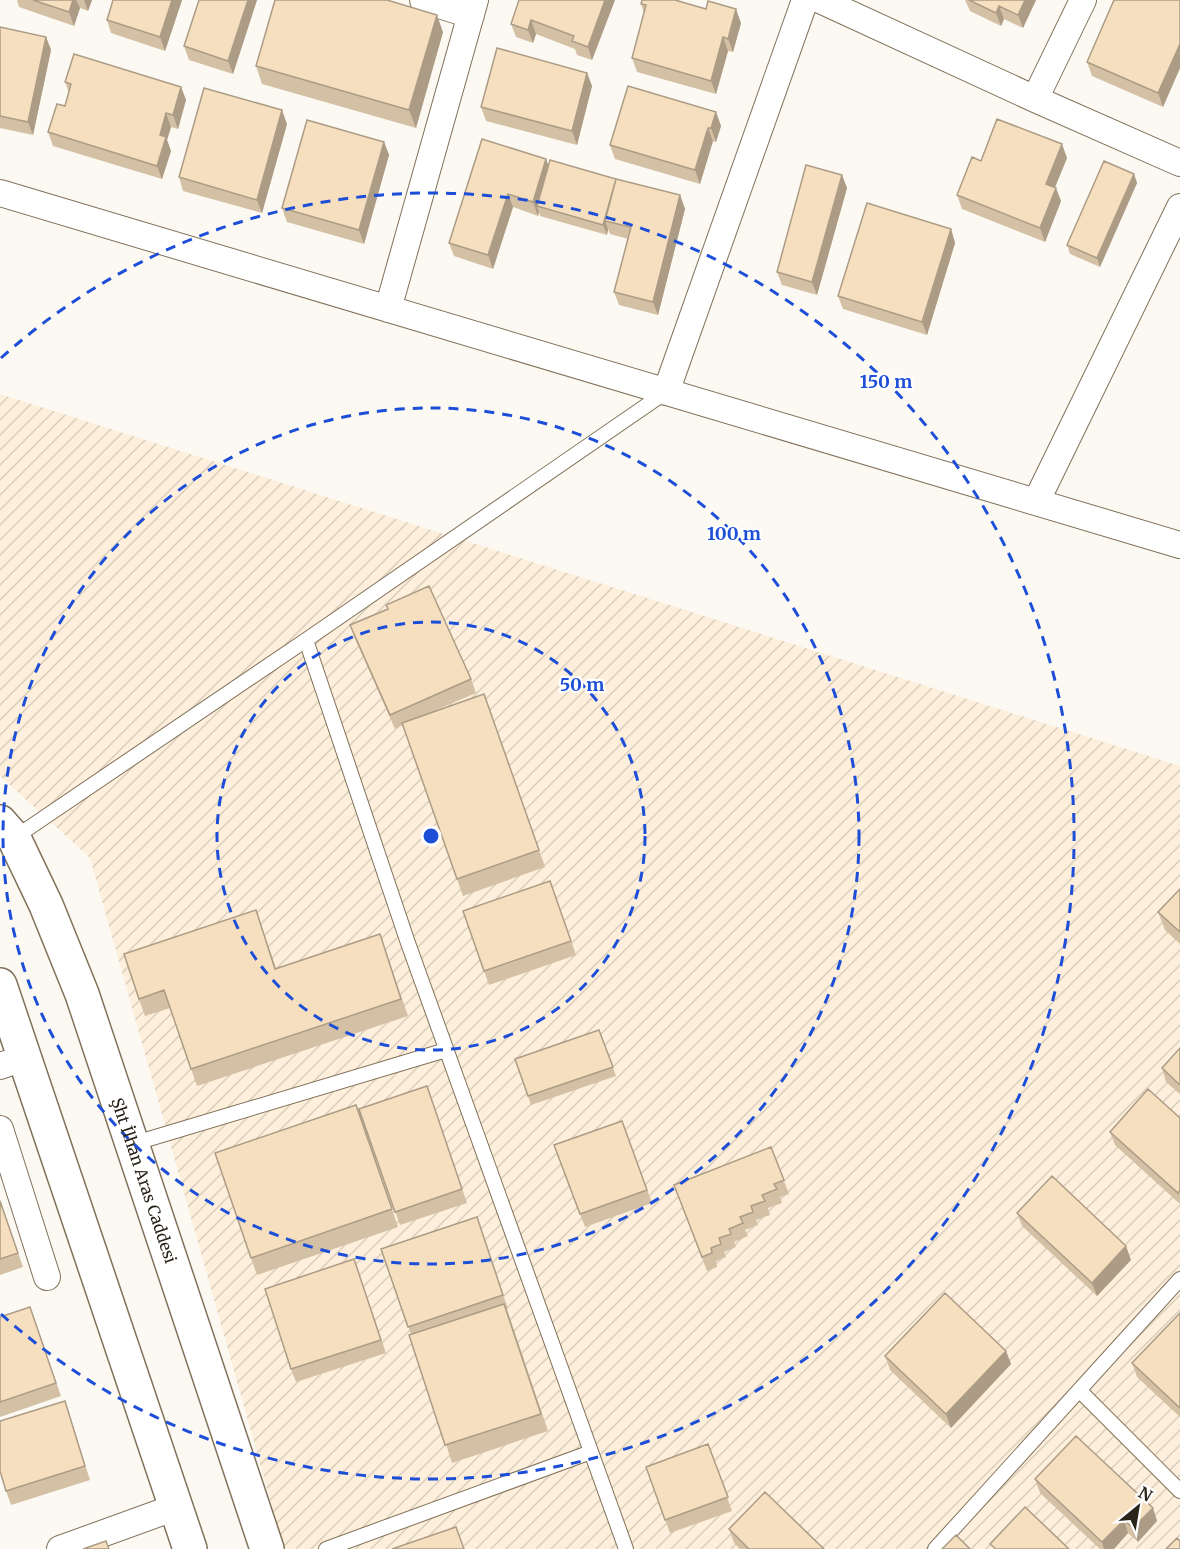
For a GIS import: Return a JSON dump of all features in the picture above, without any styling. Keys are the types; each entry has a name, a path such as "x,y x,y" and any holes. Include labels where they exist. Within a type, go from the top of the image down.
{"main road":[{"name":"Şht İlhan Aras Caddesi","path":"7,830 46,905 82,994 267,1549"},
{"path":"0,985 12,1062 190,1549"}],"street":[{"path":"388,309 473,8 423,0"},
{"path":"666,392 805,0"},
{"path":"820,0 1180,163"},
{"path":"1035,99 1083,0"},
{"path":"0,193 1180,545"},
{"path":"1036,502 1180,207"},
{"path":"0,1129 47,1276"},
{"path":"60,1549 176,1507"}],"lane":[{"path":"7,830 306,640 666,392"},
{"path":"306,640 408,943 626,1549"},
{"path":"132,1144 446,1050"},
{"path":"936,1549 1180,1279"},
{"path":"1079,1390 1180,1491"},
{"path":"326,1549 591,1452"}],"shaded area":[{"path":"0,394 1180,766 1180,1549 284,1549 90,858 0,776"}],"building":[{"path":"33,0 73,0 69,12"},
{"path":"113,0 172,0 160,37 107,20"},
{"path":"199,0 248,0 228,61 184,46"},
{"path":"275,0 387,0 437,15 409,110 256,66"},
{"path":"519,0 605,0 588,47 572,41 574,36 531,20 528,30 511,24"},
{"path":"642,0 675,0 706,9 708,1 736,9 728,39 723,37 711,81 632,58 646,5 641,4"},
{"path":"969,0 1025,0 1018,15 999,6 996,13"},
{"path":"1114,0 1180,0 1180,44 1158,93 1087,62"},
{"path":"0,27 46,37 28,122 0,116"},
{"path":"497,48 587,73 572,131 481,107"},
{"path":"74,54 181,87 173,115 166,113 160,135 166,137 157,166 48,132 57,104 65,106 71,84 65,82"},
{"path":"628,86 716,112 711,128 708,128 695,170 610,145"},
{"path":"204,88 282,110 257,200 179,177"},
{"path":"997,119 1062,144 1046,184 1056,188 1040,228 957,195 972,157 981,161"},
{"path":"307,120 384,142 359,230 282,208"},
{"path":"482,139 546,159 533,202 508,194 488,255 449,243"},
{"path":"550,160 616,179 603,225 537,206"},
{"path":"1104,161 1134,174 1097,258 1067,245"},
{"path":"806,165 842,175 812,282 777,272"},
{"path":"616,179 680,195 653,302 614,292 631,227 605,221"},
{"path":"867,203 951,229 922,322 838,296"},
{"path":"429,586 471,679 390,715 350,625 388,609 386,605"},
{"path":"484,694 539,850 457,879 402,723"},
{"path":"550,881 571,941 484,971 463,911"},
{"path":"1180,889 1180,932 1158,912"},
{"path":"256,910 275,969 380,934 401,999 191,1069 164,990 139,999 124,954"},
{"path":"599,1030 613,1067 528,1096 515,1059"},
{"path":"1180,1048 1180,1085 1162,1068"},
{"path":"427,1086 462,1189 395,1212 359,1109"},
{"path":"1148,1089 1180,1118 1180,1190 1178,1193 1110,1132"},
{"path":"356,1105 392,1209 251,1258 215,1153"},
{"path":"622,1121 647,1190 580,1214 554,1145"},
{"path":"771,1147 784,1180 774,1184 777,1189 762,1195 765,1201 751,1206 753,1212 740,1217 743,1223 729,1229 731,1234 719,1238 721,1244 711,1248 712,1253 702,1257 674,1185"},
{"path":"1052,1176 1126,1246 1092,1283 1017,1213"},
{"path":"0,1201 18,1253 0,1259"},
{"path":"477,1217 503,1295 408,1327 381,1249"},
{"path":"354,1259 381,1340 291,1369 265,1289"},
{"path":"945,1293 1006,1351 946,1414 885,1356"},
{"path":"504,1304 541,1414 445,1445 409,1335"},
{"path":"30,1307 56,1383 0,1402 0,1317"},
{"path":"1180,1313 1180,1408 1132,1363"},
{"path":"65,1401 85,1466 6,1491 0,1471 0,1421"},
{"path":"1076,1436 1153,1508 1133,1528 1124,1520 1102,1542 1035,1479"},
{"path":"708,1444 728,1497 665,1520 646,1467"},
{"path":"765,1492 824,1549 749,1549 729,1529"},
{"path":"1025,1507 1069,1549 996,1549 990,1544"},
{"path":"456,1527 464,1549 392,1549"},
{"path":"956,1535 970,1549 942,1549"},
{"path":"1177,1538 1180,1541 1180,1549 1166,1549"},
{"path":"106,1541 109,1549 83,1549"}]}
